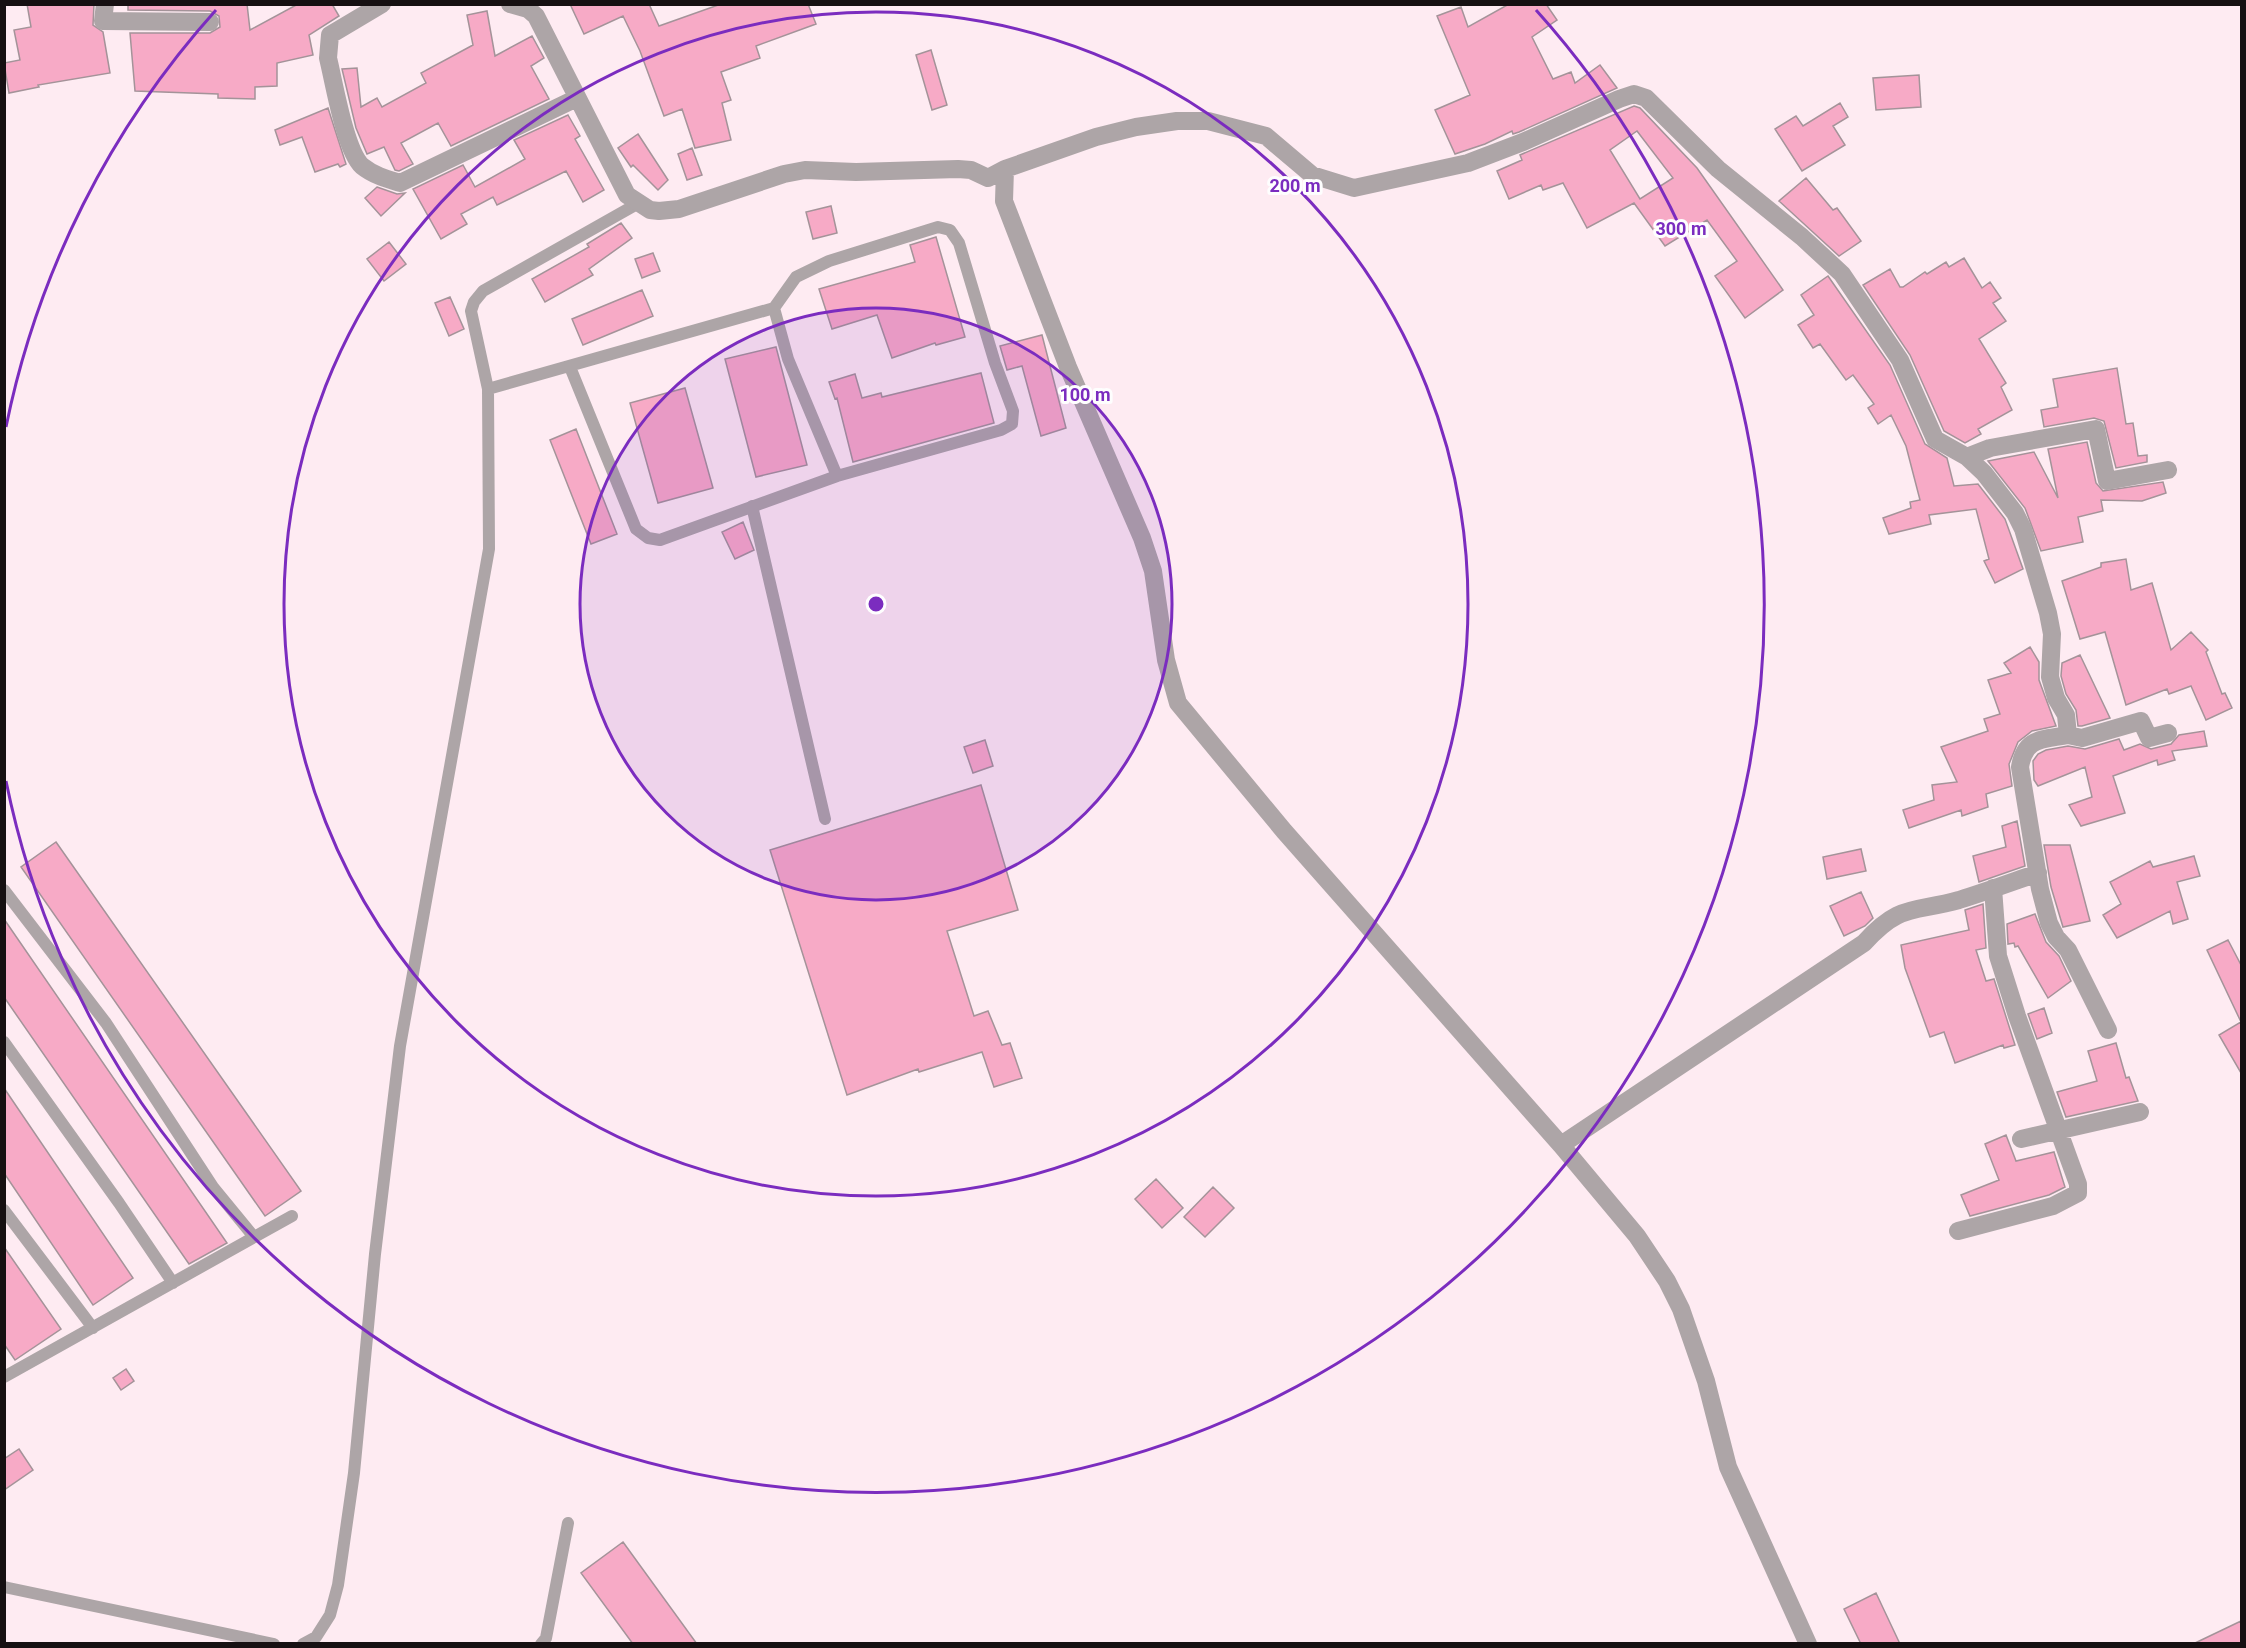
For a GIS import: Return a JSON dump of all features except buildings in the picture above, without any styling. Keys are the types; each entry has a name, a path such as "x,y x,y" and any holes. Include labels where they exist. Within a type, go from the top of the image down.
{"street":[{"path":"105,4 103,21 210,22"},
{"path":"382,4 330,35 328,43 328,58 352,148 360,165 374,174 400,183 577,98"},
{"path":"514,5 528,9 536,16 627,195 637,204 650,210 679,209 784,174 805,170 964,169 979,172 988,178 1005,169 1096,137 1136,127 1177,121 1208,121 1266,136 1312,175 1353,188 1468,163 1634,94 1646,98 1718,169 1803,237 1842,274 1900,360 1935,439 1967,458 1999,491 2023,529 2048,613 2052,634 2050,677 2056,698 2066,715 2068,735"},
{"path":"1005,169 1004,201 1068,367 1142,538 1153,571 1166,660 1178,703 1284,831 1561,1145 1637,1236 1671,1290 1706,1381 1728,1467 1808,1644"},
{"path":"1967,458 1990,448 2096,429 2107,481 2168,470"},
{"path":"2108,1030 2068,950 2056,937 2049,923 2020,767 2022,751 2030,744 2068,735 2082,738 2141,721 2149,738 2168,733"},
{"path":"1561,1145 1864,942 1880,925 1896,915 1908,909 1957,901 2038,873"},
{"path":"1958,1231 2053,1206 2078,1193 2078,1184 1998,956 1993,888"},
{"path":"2021,1139 2140,1112"}],"lane":[{"path":"303,1644 316,1636 330,1615 338,1585 354,1473 375,1254 400,1046 489,549 488,389 471,311 474,302 483,291 637,204"},
{"path":"488,389 774,308 796,277 829,261 938,227 950,230 959,243 995,363 1013,411 1012,424 1001,430 837,476 660,540 648,538 636,529 570,367"},
{"path":"774,308 788,359 837,476"},
{"path":"752,506 825,819"},
{"path":"4,890 106,1023 213,1187 254,1237"},
{"path":"4,1042 173,1283"},
{"path":"4,1210 93,1328"},
{"path":"6,1373 93,1328 292,1216"},
{"path":"541,1644 546,1638 568,1523"},
{"path":"4,1587 274,1644"}]}
